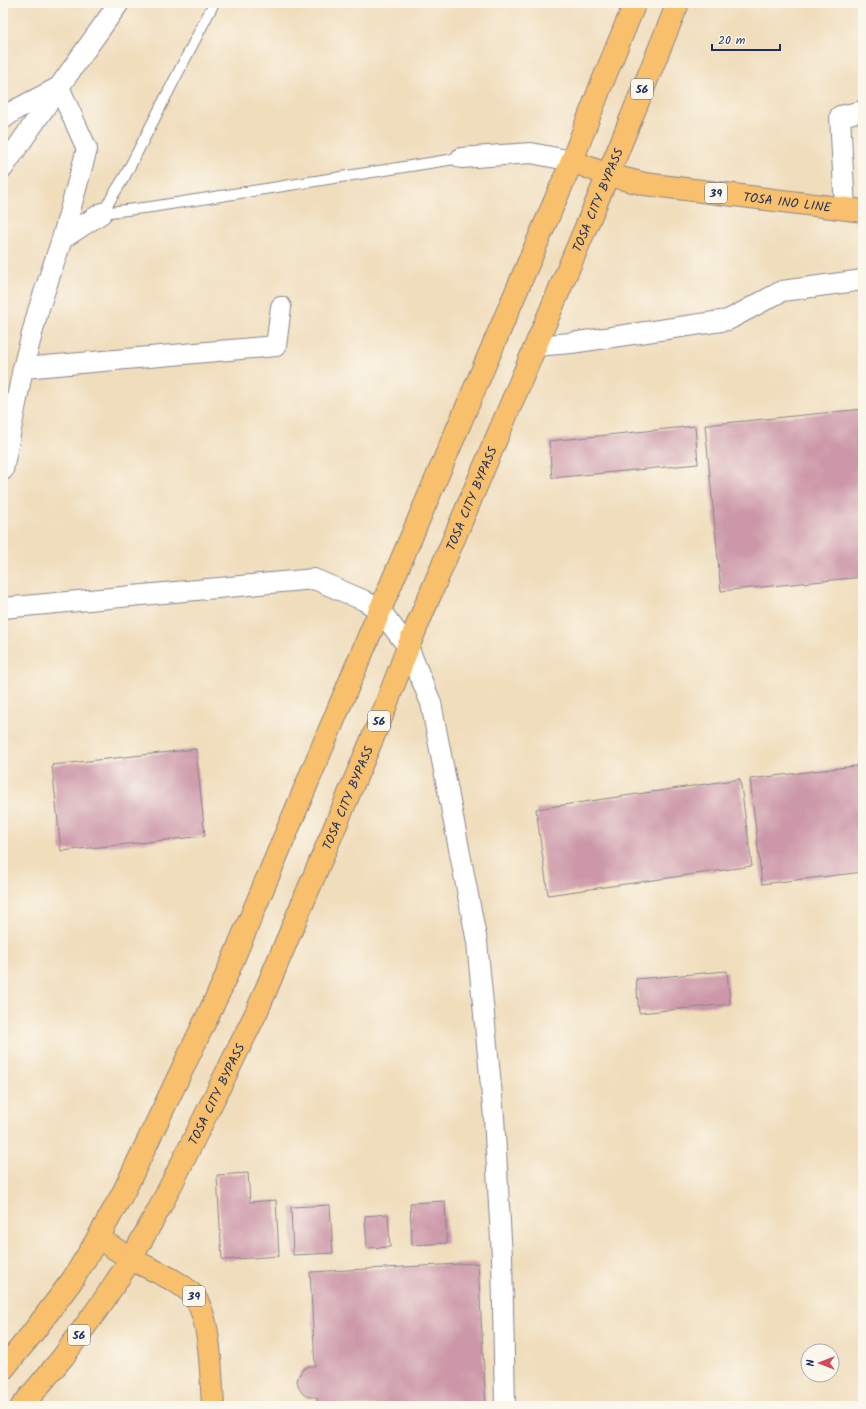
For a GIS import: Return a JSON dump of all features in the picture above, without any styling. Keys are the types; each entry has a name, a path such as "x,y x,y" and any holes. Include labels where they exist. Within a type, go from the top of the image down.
{"main road":[{"path":"3,1369 31,1335 73,1279 98,1238 124,1191 222,988 380,610 572,161 635,3"},
{"name":"TOSA CITY BYPASS","path":"22,1406 64,1357 131,1258 159,1209 182,1164 257,1011 381,718 408,647 608,175 678,3"},
{"name":"TOSA INO LINE","path":"572,161 608,175 645,184 854,210"},
{"name":"39","path":"98,1238 185,1288 197,1300 203,1315 209,1350 213,1406"}],"street":[{"path":"3,168 119,3"},
{"path":"3,119 15,110 59,87"},
{"path":"3,470 23,368 38,311 62,239 87,150 59,87"},
{"path":"854,210 840,116 863,111"},
{"path":"461,158 531,153 572,161"},
{"path":"62,239 102,214"},
{"path":"536,346 571,343 728,320 782,291 863,280"},
{"path":"23,368 276,346 281,307"},
{"path":"3,608 314,580 363,600 380,610 408,647 432,703 477,942 494,1117 502,1257 505,1406"}],"lane":[{"path":"102,214 124,176 214,3"},
{"path":"102,214 461,158"}],"building":[{"path":"863,409 863,577 721,591 705,425"},
{"path":"695,426 698,464 552,478 549,441"},
{"path":"196,749 205,836 61,851 52,765"},
{"path":"863,765 863,872 762,884 750,779"},
{"path":"740,779 752,866 548,895 536,809"},
{"path":"727,971 730,1004 639,1013 636,979"},
{"path":"248,1173 250,1202 276,1200 279,1256 222,1260 217,1175"},
{"path":"445,1201 447,1243 412,1245 410,1203"},
{"path":"330,1205 333,1253 293,1255 291,1207"},
{"path":"388,1214 390,1247 367,1248 365,1216"},
{"path":"478,1263 486,1406 317,1406 317,1397 309,1397 303,1394 297,1381 299,1375 303,1369 309,1366 315,1366 310,1272"}]}
